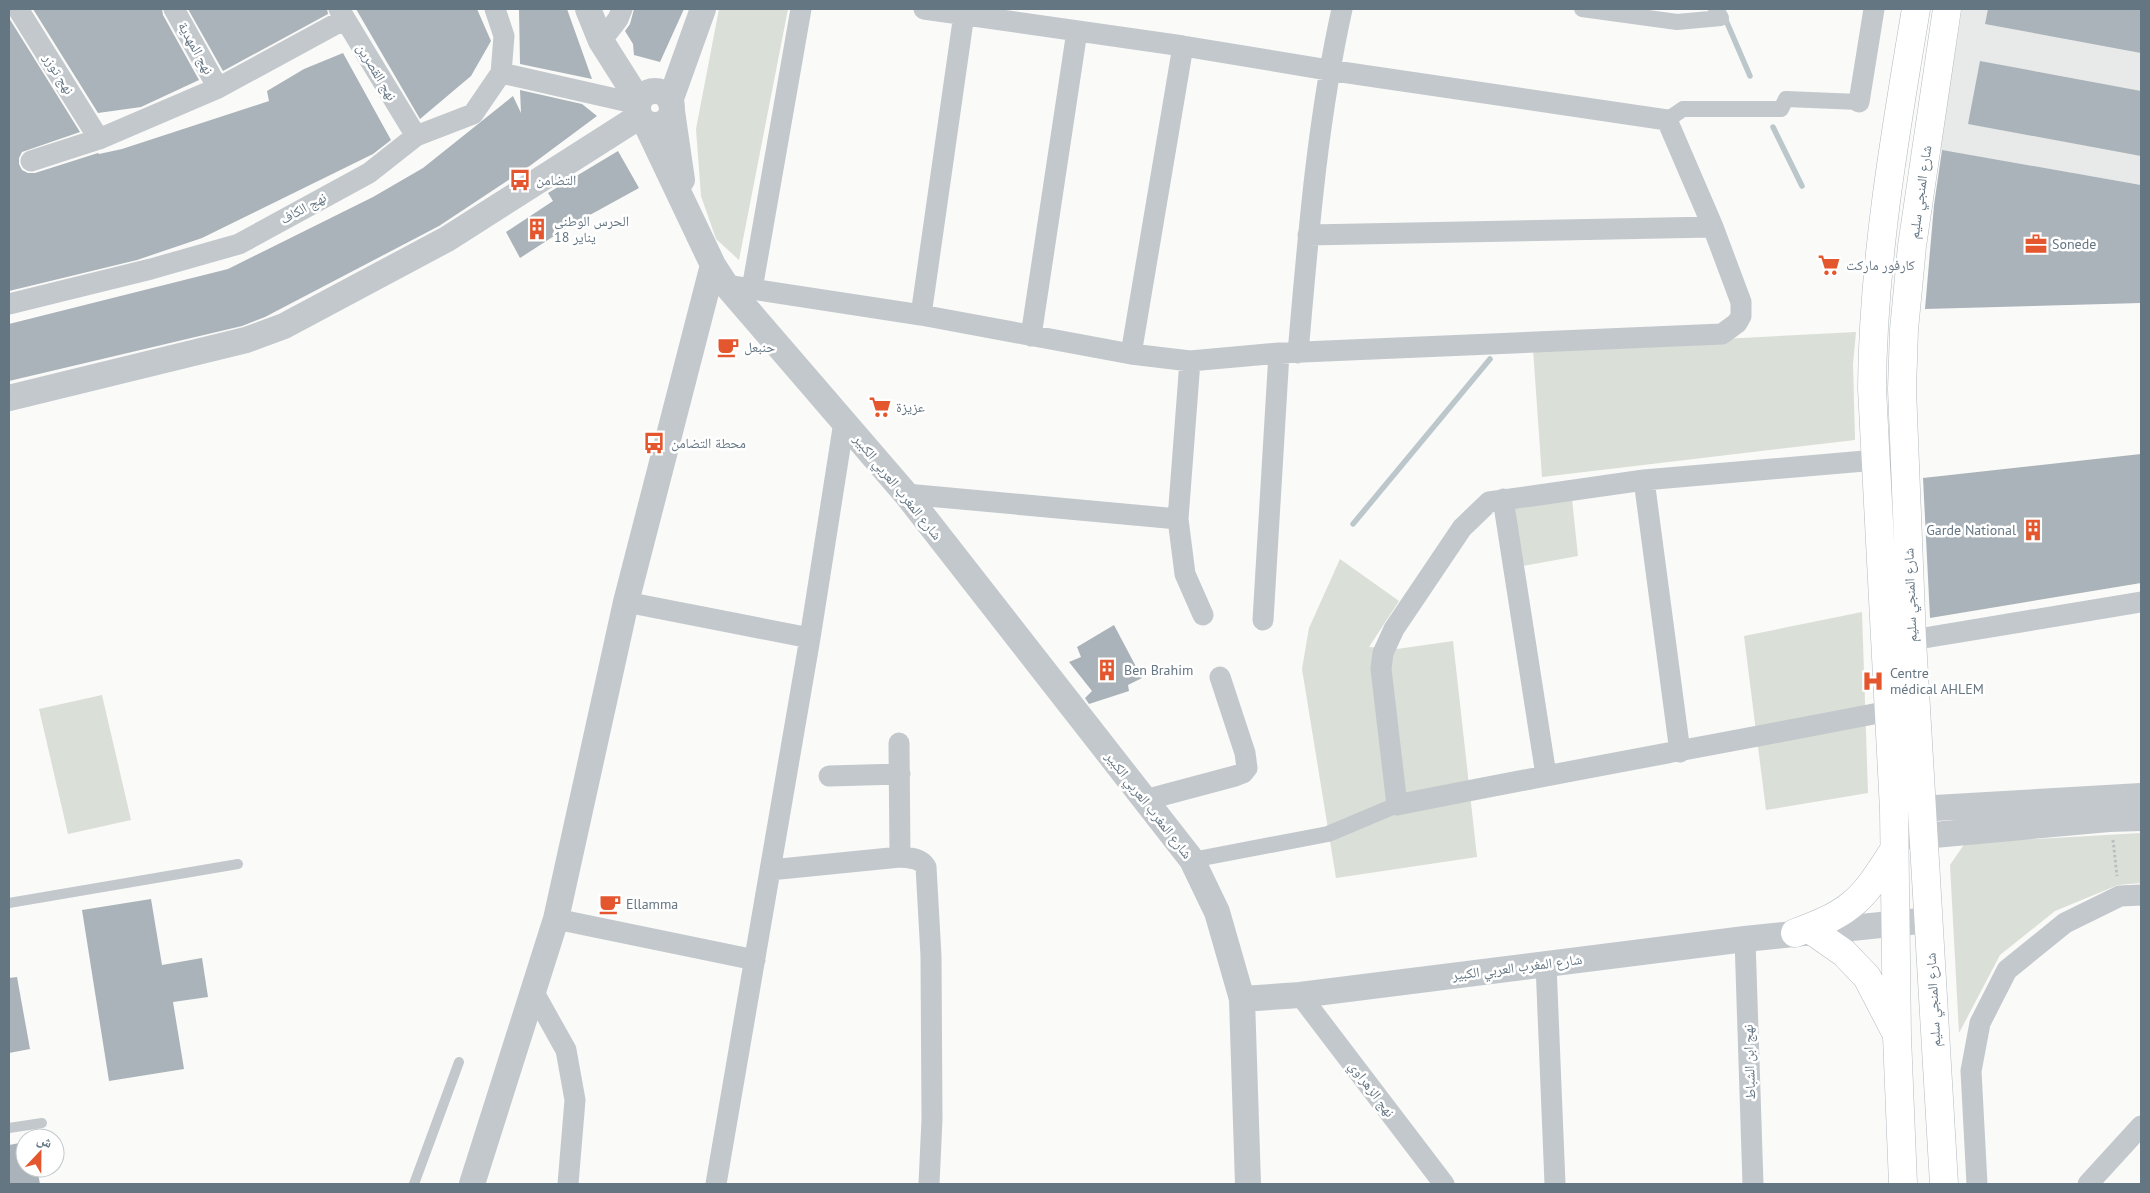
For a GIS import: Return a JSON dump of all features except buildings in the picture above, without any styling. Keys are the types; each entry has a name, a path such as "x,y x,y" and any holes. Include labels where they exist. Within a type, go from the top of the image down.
{"main road":[{"name":"شارع المنجي سليم","path":"1903,1184 1897,1036 1894,810 1872,352 1878,281 1898,118 1916,9"},
{"name":"شارع المنجي سليم","path":"1944,1184 1912,640 1902,388 1904,330 1912,246 1947,9"},
{"path":"1804,933 1852,905 1874,878 1894,843"},
{"path":"1804,933 1844,952 1867,977 1897,1036"}],"street":[{"name":"نهج توزر","path":"18,9 99,139"},
{"name":"نهج المهدية","path":"174,9 218,88"},
{"name":"نهج الكاف","path":"9,304 151,269 239,244 368,173 416,136 473,114 501,72 504,36 495,9"},
{"path":"598,27 622,9"},
{"path":"650,105 696,9"},
{"path":"9,398 246,340 284,326 447,239 650,105 703,9"},
{"path":"752,289 801,9"},
{"path":"924,9 964,14 1009,15 1077,30 1328,70 1667,120 1683,109 1781,109 1786,99 1859,102 1874,9"},
{"path":"1264,620 1289,353 1308,236 1328,70 1342,9"},
{"path":"1582,9 1677,22 1721,18 1716,9"},
{"path":"31,161 99,139 218,88 342,14"},
{"name":"نهج القصرين","path":"342,14 416,136"},
{"path":"921,315 964,14"},
{"name":"شارع المغرب العربي الكبير","path":"598,27 650,105 686,206 720,275 906,494 1192,860 1217,912 1242,999 1300,995 1745,939 1928,920"},
{"path":"1031,336 1077,30"},
{"path":"1131,354 1183,46"},
{"path":"501,72 650,105"},
{"path":"472,1184 556,919 626,602 720,275 752,289 921,315 1131,354 1190,361 1289,353 1722,334 1737,323 1741,316 1742,308 1712,227 1667,120"},
{"path":"1308,236 1712,227"},
{"path":"1190,361 1178,519 1185,574 1203,615"},
{"path":"716,1184 810,638 844,422"},
{"path":"1397,805 1381,669 1383,653 1394,629 1462,528 1489,502 1644,480 1876,460"},
{"path":"1644,480 1680,752"},
{"path":"906,494 1178,519"},
{"path":"1503,499 1546,775"},
{"path":"626,602 810,638"},
{"path":"1912,640 2141,602"},
{"path":"1145,800 1243,773 1246,768 1245,753 1220,677"},
{"path":"1192,860 1328,834 1397,805 1546,775 1680,752 1889,712"},
{"path":"899,743 900,857"},
{"path":"829,776 900,774"},
{"path":"1894,843 1923,823 2141,796"},
{"path":"1894,810 1923,823 2141,818"},
{"path":"770,870 900,857 916,859 923,862 926,867 931,966 932,1118 929,1184"},
{"path":"1976,1184 1971,1071 1980,1023 2008,970 2065,923 2120,896 2141,895"},
{"path":"556,919 755,960"},
{"name":"نهج ابن الشباط","path":"1745,939 1753,1184"},
{"path":"1546,964 1555,1184"},
{"path":"533,991 566,1050 568,1059 575,1100 568,1184"},
{"name":"نهج الزهراوي","path":"1300,995 1444,1184"},
{"path":"1242,999 1248,1184"},
{"path":"2088,1184 2141,1126"}],"lane":[{"path":"9,904 238,864"},
{"path":"414,1184 458,1062"},
{"path":"9,1128 42,1123"}],"path":[{"path":"2109,819 2120,896"}],"shaded area":[{"path":"719,9 788,9 739,260 716,239 701,196 696,129"},
{"path":"1962,9 2141,9 2141,185 1939,150"},
{"path":"1856,332 1853,364 1855,440 1542,477 1533,349"},
{"path":"1572,499 1578,556 1522,566 1513,507"},
{"path":"1340,559 1399,601 1369,647 1397,649 1453,641 1477,857 1336,878 1302,669 1309,628"},
{"path":"1862,612 1868,793 1766,810 1744,636"},
{"path":"102,695 131,820 68,834 39,709"},
{"path":"2141,833 2141,883 2118,885 2055,911 2000,955 1959,1033 1950,865 1965,843"}],"waterway":[{"path":"1725,18 1750,76"},
{"path":"1773,127 1802,186"},
{"path":"1353,524 1490,359"}],"place":[{"name":"التضامن","path":"520,180"},
{"name":"الحرس الوطني 18 يناير","path":"537,229"},
{"name":"Sonede","path":"2036,244"},
{"name":"كارفور ماركت","path":"1829,265"},
{"name":"حنبعل","path":"728,347"},
{"name":"عزيزة","path":"880,407"},
{"name":"محطة التضامن","path":"654,443"},
{"name":"Garde National","path":"2033,530"},
{"name":"Ben Brahim","path":"1107,670"},
{"name":"Centre médical AHLEM","path":"1873,681"},
{"name":"Ellamma","path":"610,904"}]}
